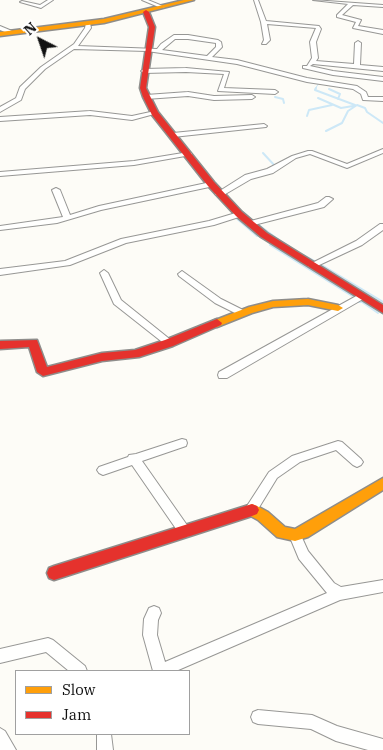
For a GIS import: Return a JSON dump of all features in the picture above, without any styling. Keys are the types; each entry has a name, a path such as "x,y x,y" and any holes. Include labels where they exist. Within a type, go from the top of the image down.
{"street":[{"path":"22,2 41,7 50,0"},
{"path":"3,31 88,24 145,6 163,7 191,0"},
{"path":"256,0 264,22 266,40 264,43"},
{"path":"316,0 383,6"},
{"path":"352,2 339,16 359,21 356,27 383,32"},
{"path":"145,6 152,27 153,50 144,71 143,88 155,113 219,194 250,224 278,244 383,310"},
{"path":"264,22 318,28 313,42 314,62"},
{"path":"0,110 19,99 22,88 44,68 73,47 88,28 88,24"},
{"path":"153,50 174,37 188,37 218,42 219,47 209,57"},
{"path":"358,43 358,66"},
{"path":"73,47 153,50 209,57 250,64 319,82 355,87 364,93 365,98 383,99"},
{"path":"292,76 314,62 383,69"},
{"path":"305,67 383,79"},
{"path":"144,71 186,70 227,73 220,90 275,92"},
{"path":"319,82 317,80 325,74 321,70"},
{"path":"146,97 188,94 214,98 252,97"},
{"path":"0,119 90,113 132,118 155,113"},
{"path":"173,134 264,126"},
{"path":"219,194 248,177 270,171 294,157 310,152 347,166 383,152"},
{"path":"0,174 134,163 189,154"},
{"path":"0,228 67,218 99,208 211,184"},
{"path":"56,190 67,218"},
{"path":"250,224 307,210 321,205 329,199"},
{"path":"0,272 67,263 124,241 211,223 239,214"},
{"path":"312,265 359,243 383,226"},
{"path":"104,273 117,302 169,343"},
{"path":"182,274 218,301 242,313"},
{"path":"223,375 360,297"},
{"path":"0,345 34,343 43,372 102,357 135,354 169,343 242,313 281,302 308,302 338,308"},
{"path":"103,470 133,458 182,444"},
{"path":"54,573 251,510 273,475 296,459 336,445 342,446 357,462"},
{"path":"133,458 185,532"},
{"path":"251,510 263,516 282,533 295,535 303,533 383,483"},
{"path":"295,535 303,555 314,570 329,587 339,594"},
{"path":"162,670 339,594 383,586"},
{"path":"154,613 151,619 150,635 160,670"},
{"path":"0,656 48,645 79,670"},
{"path":"258,717 312,722 336,733 383,747"},
{"path":"104,735 105,750"},
{"path":"0,736 8,750"}],"waterway":[{"path":"315,89 319,83"},
{"path":"316,88 315,90 338,99"},
{"path":"329,89 340,94 338,99"},
{"path":"275,97 283,99 284,103"},
{"path":"318,98 341,108 353,106"},
{"path":"338,99 355,105"},
{"path":"307,116 309,110 332,105"},
{"path":"326,131 342,123 348,111 357,105 365,108 367,112 383,123"},
{"path":"263,153 275,166"},
{"path":"235,217 257,236"},
{"path":"256,223 279,240"},
{"path":"270,245 352,296"},
{"path":"303,255 316,262"},
{"path":"320,264 383,302"},
{"path":"356,302 362,302 378,313"}],"traffic: slow":[{"path":"0,34 104,21 191,0"},
{"path":"217,323 249,310 273,304 308,302 338,308"},
{"path":"252,510 263,516 282,533 295,535 303,533 383,483"}],"traffic: jam":[{"path":"146,12 152,27 143,88 146,97 155,113 211,184 239,214 264,235 383,310"},
{"path":"0,345 33,343 43,372 102,357 135,354 169,343 217,323"},
{"path":"54,573 252,510"}]}
